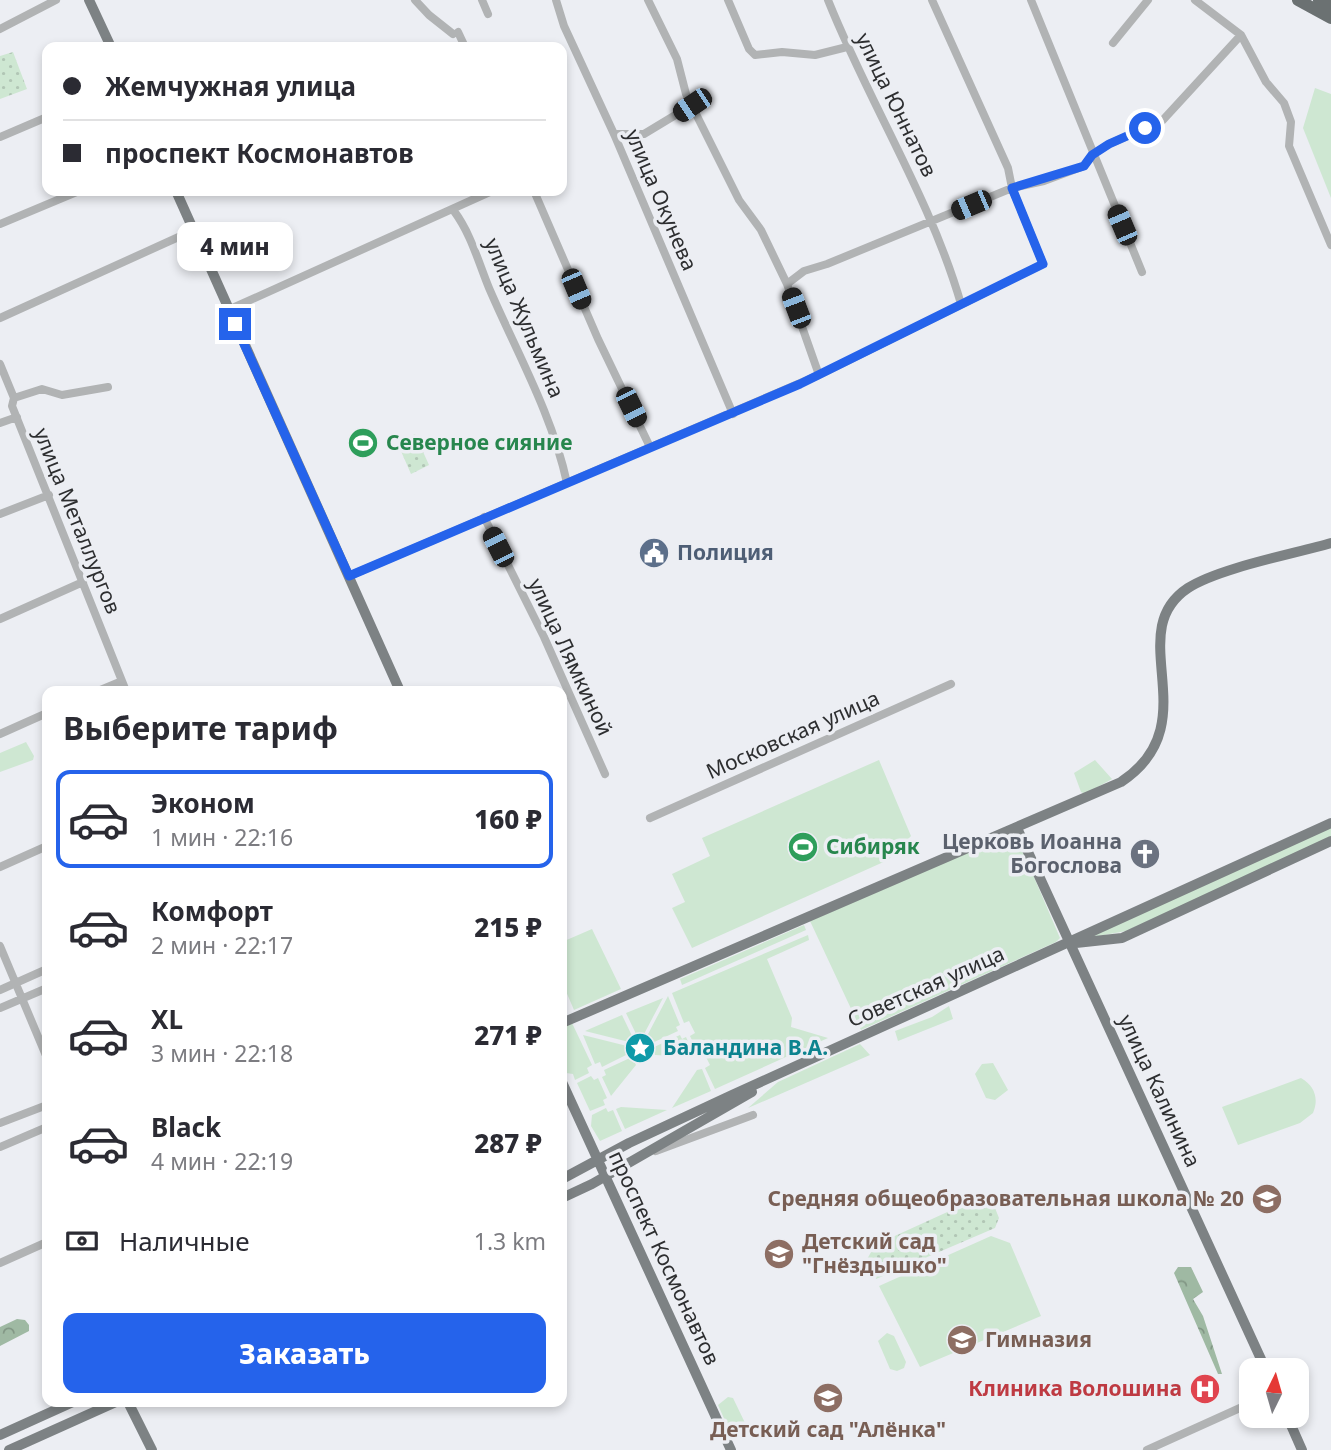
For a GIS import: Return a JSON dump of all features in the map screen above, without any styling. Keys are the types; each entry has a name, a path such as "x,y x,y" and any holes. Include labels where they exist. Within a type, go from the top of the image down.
{"highway":[{"path":"1298,0 1331,18"},
{"path":"1319,0 1331,6"}],"main road":[{"path":"89,0 108,42"},
{"path":"178,196 398,686"},
{"path":"567,1021 1121,782 1142,766 1159,733 1164,710 1159,634 1161,622 1178,596 1205,579 1331,542"},
{"name":"Советская улица","path":"567,1176 641,1137 1331,823"},
{"name":"улица Калинина","path":"1017,828 1260,1358"},
{"name":"Советская улица","path":"1070,943 1122,938 1331,841"},
{"name":"Советская улица","path":"567,1196 605,1177 797,1067"},
{"name":"проспект Космонавтов","path":"567,1093 731,1450"},
{"path":"0,1435 62,1407"},
{"path":"9,1450 105,1407"},
{"path":"130,1407 152,1450"},
{"path":"1292,1428 1302,1450"}],"street":[{"path":"0,29 56,0"},
{"path":"415,0 429,15 456,33 462,42"},
{"path":"482,0 488,14"},
{"name":"улица Окунева","path":"556,0 564,26 614,134 733,414"},
{"path":"648,0 677,59 692,105 738,200 761,230 787,284 819,375"},
{"path":"728,0 749,49 755,55 782,52 815,55 847,47"},
{"name":"улица Юннатов","path":"828,0 880,117 904,158 961,304"},
{"path":"349,576 733,414 819,375 1043,264 1012,188 1008,168 932,0"},
{"path":"1031,0 1142,272"},
{"path":"1113,43 1148,0"},
{"path":"1195,0 1241,35 1266,82 1284,103 1289,113 1289,146 1331,245"},
{"path":"787,284 804,271 931,223 1012,188 1084,166 1092,155 1109,144 1162,121 1241,35"},
{"path":"614,134 644,134 692,105"},
{"path":"0,136 42,119"},
{"path":"0,224 67,196"},
{"path":"228,310 482,196"},
{"path":"536,196 598,339 650,447"},
{"name":"улица Жульмина","path":"454,211 467,229 488,286 557,440 567,483"},
{"path":"0,318 194,230"},
{"name":"улица Металлургов","path":"0,363 14,398 12,406 124,686"},
{"path":"14,398 42,389 62,394 108,387"},
{"path":"0,423 17,416"},
{"path":"0,514 49,495"},
{"name":"улица Лямкиной","path":"484,517 566,686"},
{"path":"0,619 83,582"},
{"path":"110,686 122,681"},
{"name":"Московская улица","path":"650,818 951,684"},
{"name":"улица Лямкиной","path":"567,689 605,774"},
{"path":"0,734 42,715"},
{"path":"0,867 42,848"},
{"path":"0,946 42,1046"},
{"path":"0,990 42,972"},
{"path":"0,1008 42,990"},
{"path":"0,1123 42,1107"},
{"path":"637,1158 753,1115"},
{"path":"0,1147 42,1129"},
{"path":"0,1263 42,1244"},
{"path":"1147,1450 1239,1408"}],"green space":[{"path":"13,52 27,89 0,99 0,56"},
{"path":"1315,88 1331,94 1331,198 1303,128"},
{"path":"415,434 429,465 411,474 397,442"},
{"path":"26,742 34,756 33,760 0,772 0,753"},
{"name":"Сибиряк","path":"879,760 911,836 888,860 692,948 672,908 685,902 672,874 710,856 702,838"},
{"path":"1095,760 1112,779 1085,794 1081,792 1074,773"},
{"path":"1331,827 1331,838 1126,931 1088,938"},
{"path":"1005,836 1019,842 1060,938 861,1030 810,921"},
{"path":"804,925 806,930 682,985 680,979"},
{"path":"592,929 621,989 574,1010 567,994 567,940"},
{"path":"808,935 809,940 767,959 792,1018 791,1027 828,1038 715,1089 705,1068 710,1065 704,1053 699,1055 690,1036 695,1033 689,1021 684,1023 672,993"},
{"path":"668,996 680,1025 676,1027 678,1031 650,1044 647,1036"},
{"path":"663,998 643,1036 638,1038 626,1013"},
{"path":"949,1006 953,1019 898,1041 895,1031 932,1017"},
{"path":"622,1015 634,1040 629,1042 585,1031"},
{"path":"572,1023 592,1065 587,1068 589,1073 575,1080 573,1074 567,1073 567,1026"},
{"path":"583,1035 627,1046 630,1053 602,1067 600,1062 595,1064"},
{"path":"680,1035 682,1039 686,1037 695,1057 655,1055 652,1048"},
{"path":"860,1044 870,1055 748,1108 778,1082"},
{"path":"632,1057 636,1065 611,1096 602,1077 606,1075 604,1070"},
{"path":"993,1063 1008,1090 995,1100 986,1098 975,1074 982,1064"},
{"path":"702,1069 711,1091 672,1108 697,1070"},
{"path":"591,1076 594,1080 598,1078 607,1098 603,1100 605,1105 590,1111 577,1083"},
{"path":"1301,1078 1315,1093 1313,1113 1300,1123 1238,1145 1222,1107"},
{"path":"606,1108 608,1112 613,1110 622,1131 600,1141 591,1126 592,1115"},
{"path":"616,1109 667,1110 625,1129"},
{"path":"989,1193 999,1218 995,1228 876,1279 869,1274 866,1261 875,1245"},
{"path":"991,1236 1010,1243 1041,1316 920,1367 879,1286"},
{"path":"1178,1267 1191,1267 1203,1292 1193,1299 1203,1316 1222,1374 1218,1374 1174,1273"},
{"path":"17,1319 25,1320 29,1331 0,1346 0,1327"},
{"path":"887,1333 894,1336 906,1362 904,1368 897,1371 890,1369 878,1341"},
{"path":"728,1397 733,1398 747,1427 731,1434 718,1405"}],"place":[{"name":"Северное сияние","path":"363,443"},
{"name":"Полиция","path":"654,553"},
{"name":"Сибиряк","path":"803,847"},
{"name":"Церковь Иоанна Богослова","path":"1145,854"},
{"name":"Баландина В.А.","path":"640,1048"},
{"name":"Средняя общеобразовательная школа № 20","path":"1267,1199"},
{"name":"Детский сад \"Гнёздышко\"","path":"779,1254"},
{"name":"Гимназия","path":"962,1340"},
{"name":"Клиника Волошина","path":"1205,1389"},
{"name":"Детский сад \"Алёнка\"","path":"828,1398"}],"route":[{"path":"235,324 349,576 800,384 1043,264 1012,188 1044,181 1084,166 1092,155 1109,144 1145,128"}]}
